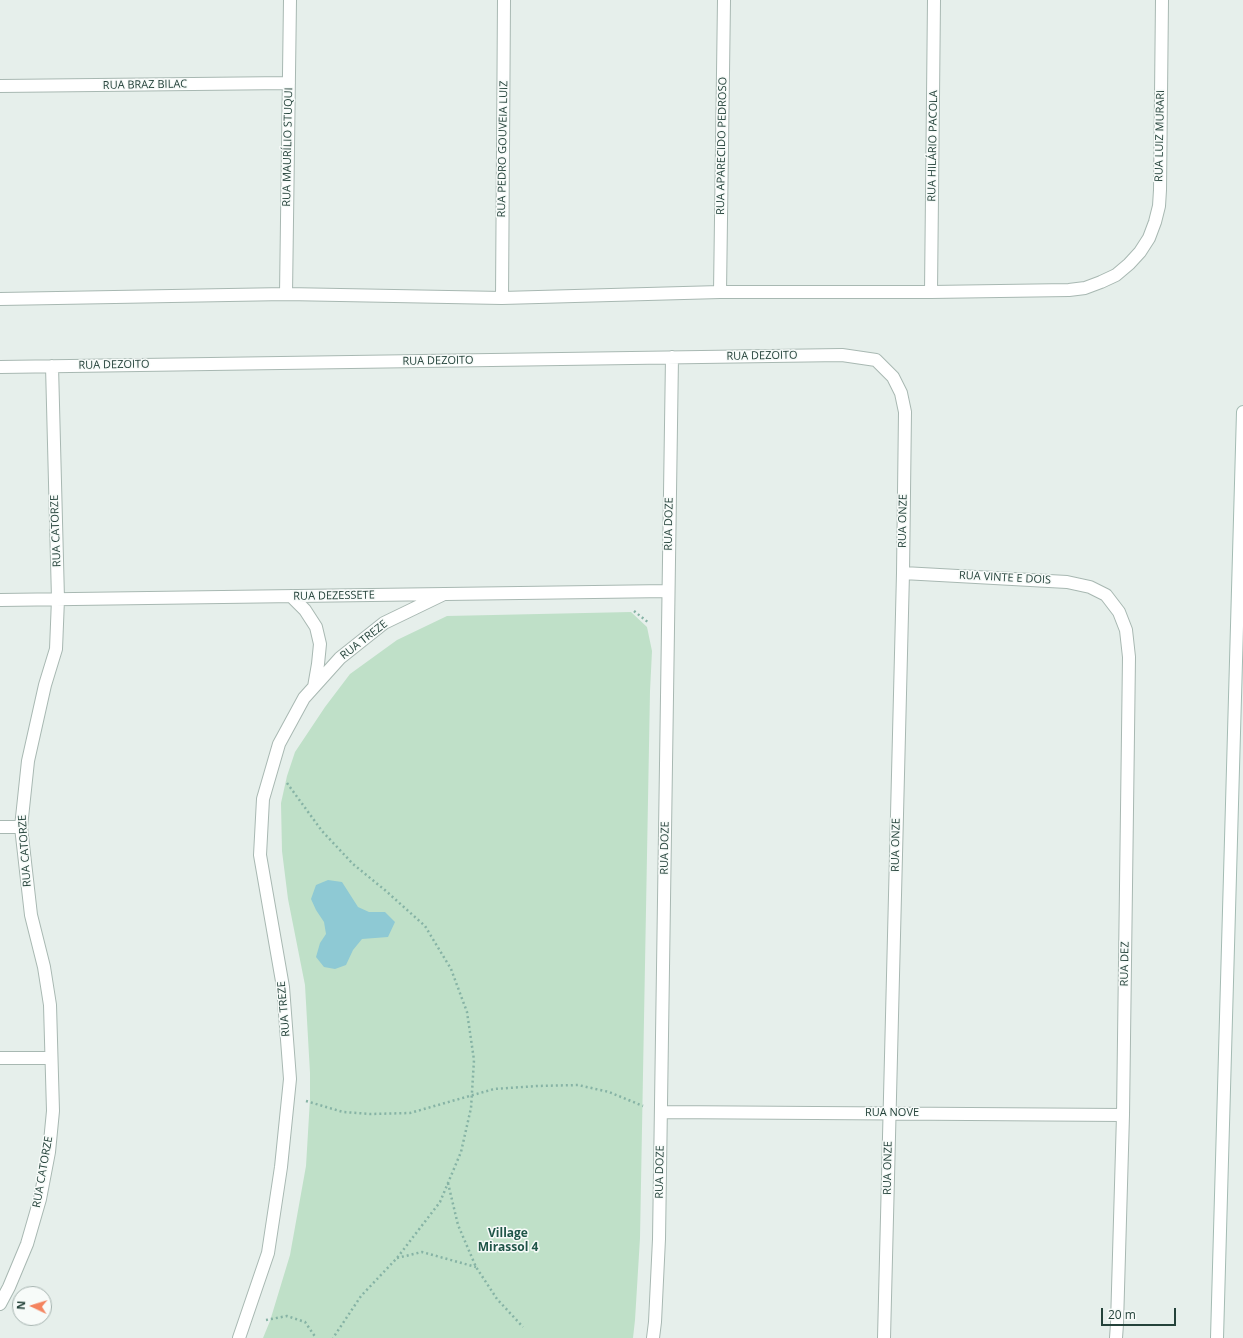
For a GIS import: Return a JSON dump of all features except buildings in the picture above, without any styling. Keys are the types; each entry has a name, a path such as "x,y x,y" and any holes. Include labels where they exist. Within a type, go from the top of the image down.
{"street":[{"name":"RUA MAURÍLIO STUQUI","path":"286,294 290,0"},
{"name":"RUA PEDRO GOUVEIA LUIZ","path":"502,298 504,0"},
{"name":"RUA APARECIDO PEDROSO","path":"720,292 724,0"},
{"name":"RUA HILÁRIO PACOLA","path":"931,292 934,0"},
{"name":"RUA LUIZ MURARI","path":"0,300 286,294 502,298 720,292 931,292 1069,290 1086,288 1116,275 1129,264 1140,252 1155,222 1159,206 1162,0"},
{"name":"RUA BRAZ BILAC","path":"0,86 289,83"},
{"name":"RUA DEZOITO","path":"0,367 842,355 876,360"},
{"name":"RUA DOZE","path":"653,1338 660,1239 672,357"},
{"name":"RUA ONZE","path":"876,360 893,377 901,393 905,412 903,573 884,1338"},
{"name":"RUA CATORZE","path":"0,1304 9,1287 27,1244 40,1199 49,1152 52,1111 50,1006 44,967 31,916 22,827 28,761 45,685 56,649 58,599 52,366"},
{"path":"1217,1338 1243,412"},
{"name":"RUA VINTE E DOIS","path":"903,573 1067,582 1090,587 1106,595"},
{"name":"RUA DEZESSETE","path":"0,600 668,591"},
{"name":"RUA TREZE","path":"239,1338 268,1253 281,1167 290,1079 283,987 260,855 263,799 279,744 304,698 340,658 384,623 444,594"},
{"name":"RUA DEZ","path":"1106,595 1119,612 1126,630 1129,657 1123,1115 1118,1316 1116,1338"},
{"path":"291,596 305,610 316,627 320,644 314,688"},
{"path":"0,827 22,827"},
{"path":"0,1058 51,1058"},
{"name":"RUA NOVE","path":"661,1112 1123,1115"}],"path":[{"path":"632,609 651,625"},
{"path":"287,782 322,831 353,864 425,926 451,969 467,1012 474,1060 470,1108 461,1152 440,1202 397,1258 361,1296 333,1338"},
{"path":"306,1100 343,1112 370,1114 410,1113 494,1089 578,1085 608,1092 646,1107"},
{"path":"306,1094 306,1108"},
{"path":"448,1183 458,1225 476,1267 497,1299 523,1328"},
{"path":"397,1258 422,1252 476,1267"},
{"path":"264,1326 268,1312"},
{"path":"266,1320 287,1316 305,1322 316,1338"}],"green space":[{"path":"631,612 647,627 652,651 640,1238 633,1338 263,1338 270,1321 290,1255 306,1166 310,1099 305,985 288,899 282,851 281,803 287,776 295,752 325,707 350,674 397,640 447,616"}],"water":[{"path":"328,880 342,882 358,907 369,912 385,912 395,922 388,937 362,939 353,950 346,965 335,969 324,967 316,957 320,943 326,934 324,922 311,899 316,885"}],"district":[{"name":"Village Mirassol 4","path":"508,1241"}]}
